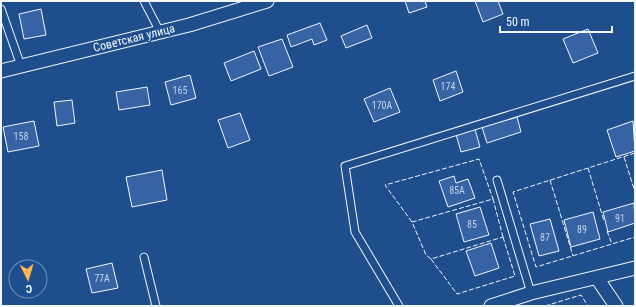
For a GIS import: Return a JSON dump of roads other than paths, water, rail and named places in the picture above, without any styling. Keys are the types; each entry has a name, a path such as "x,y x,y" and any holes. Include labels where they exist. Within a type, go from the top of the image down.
{"street":[{"name":"Советская улица","path":"1,71 160,32 267,1"},
{"path":"491,306 531,293 635,268"},
{"path":"597,278 616,306"}],"lane":[{"path":"144,1 160,32"},
{"path":"1,9 21,66"},
{"path":"399,306 355,232 345,166 635,76"},
{"path":"497,180 531,293"},
{"path":"144,257 156,306"}]}
